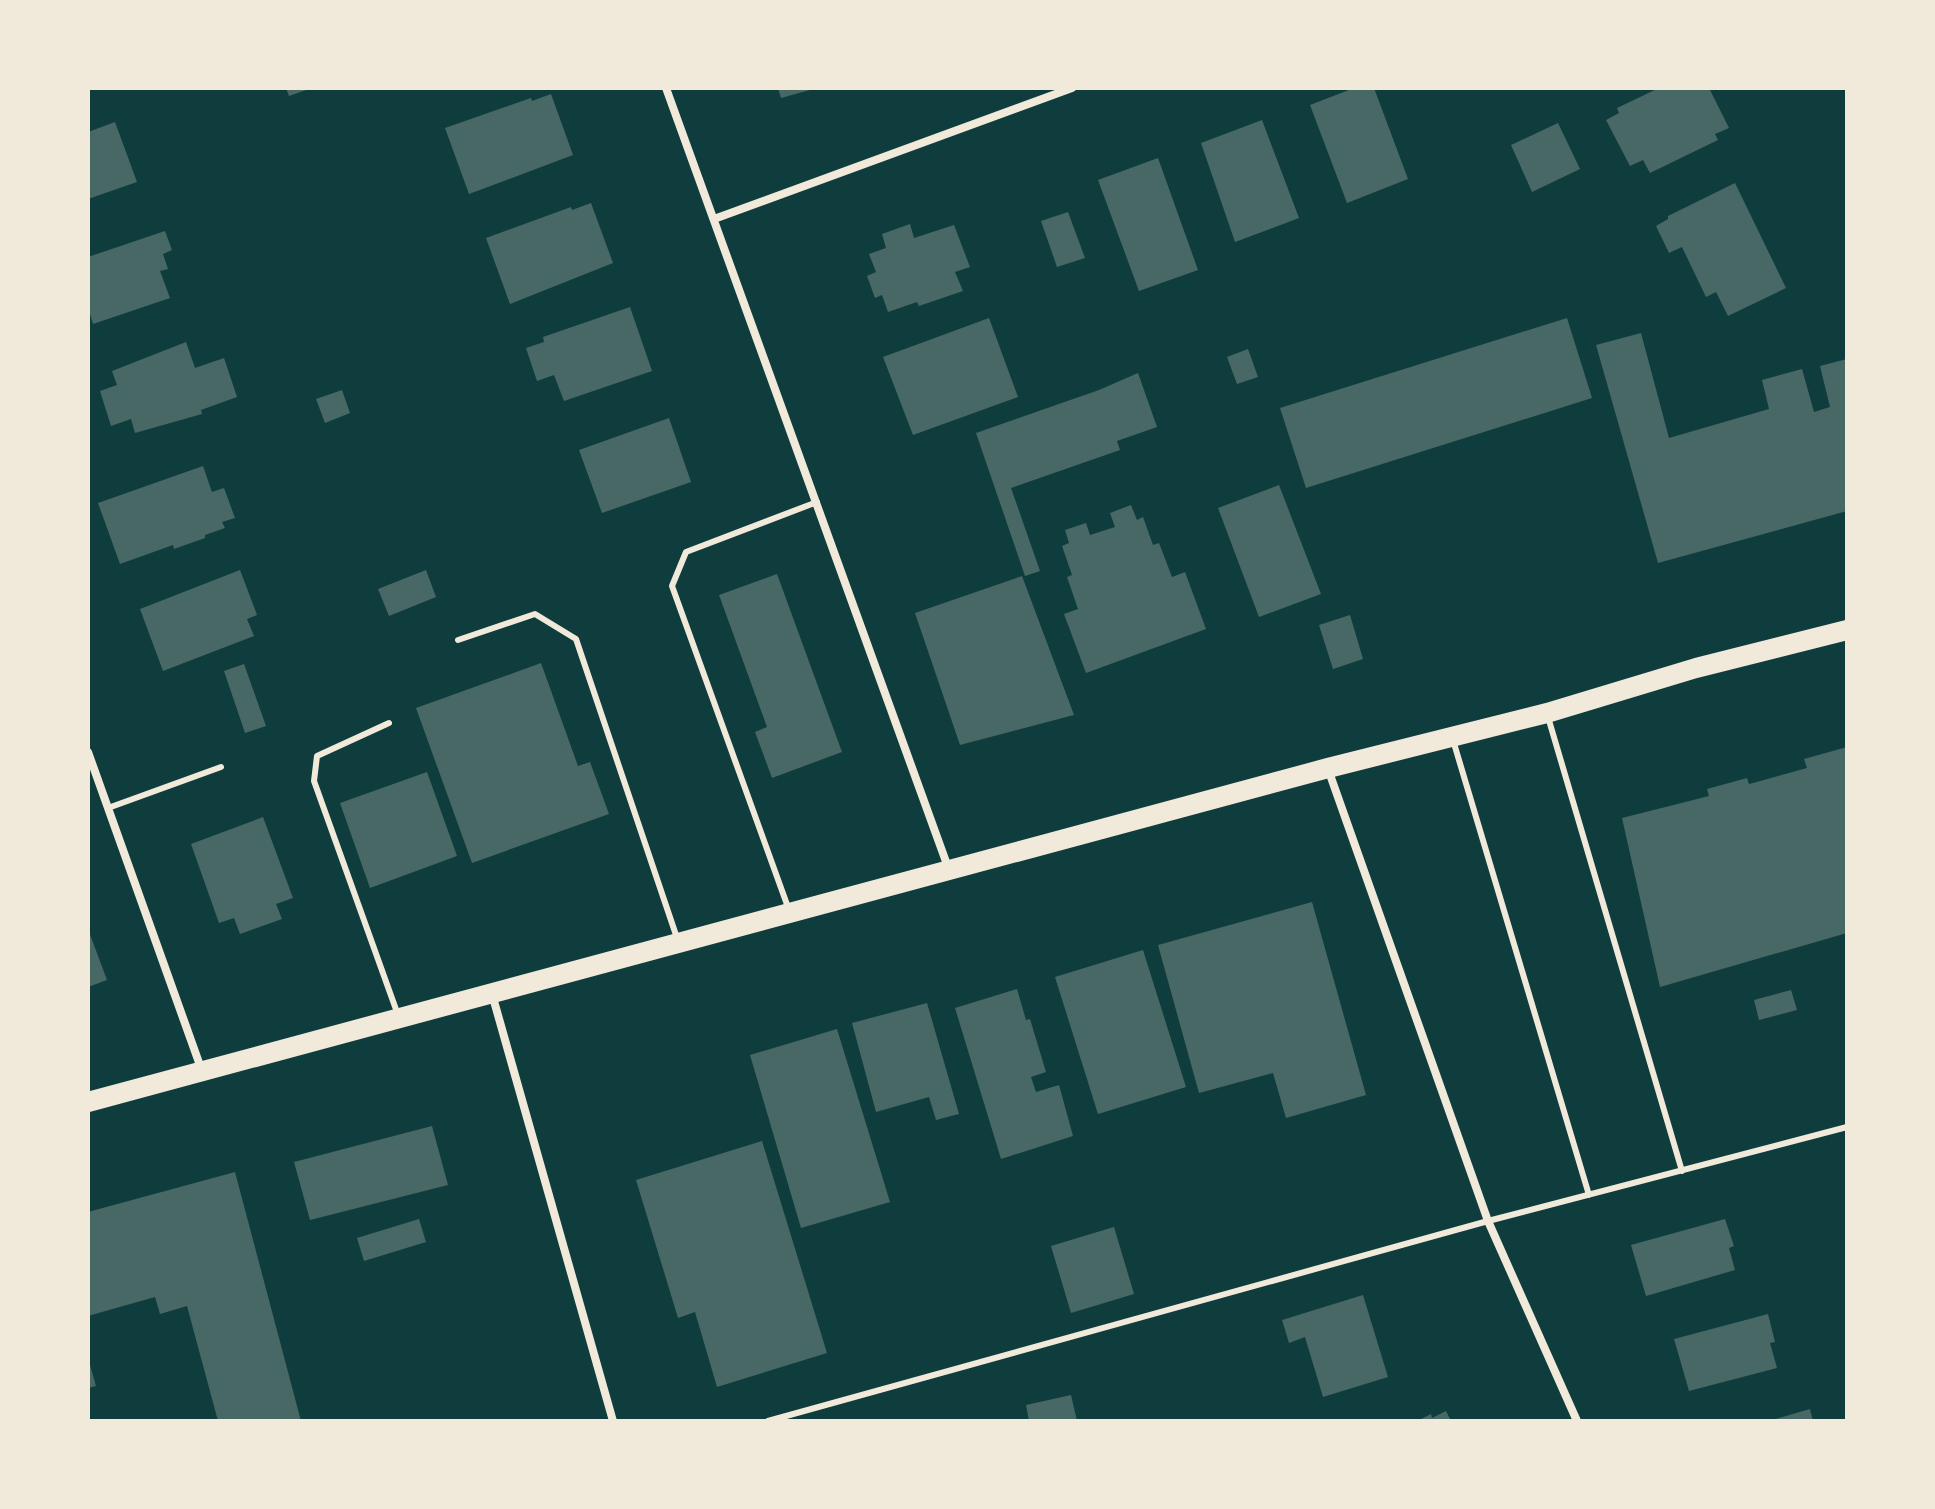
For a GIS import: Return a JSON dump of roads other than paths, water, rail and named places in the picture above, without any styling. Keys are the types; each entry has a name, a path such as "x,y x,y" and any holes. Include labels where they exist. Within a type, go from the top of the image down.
{"main road":[{"path":"88,1102 1328,768 1547,713 1696,668 1847,630"}],"street":[{"path":"666,88 949,870"},
{"path":"714,219 1072,88"},
{"path":"88,752 202,1072"},
{"path":"1328,768 1488,1221 1577,1421"},
{"path":"492,993 613,1421"}],"lane":[{"path":"791,913 672,586 686,552 817,502"},
{"path":"458,640 535,614 576,639 679,943"},
{"path":"1547,713 1682,1171"},
{"path":"389,723 317,756 314,781 399,1018"},
{"path":"1452,737 1589,1195"},
{"path":"108,808 221,767"},
{"path":"768,1421 1488,1221 1847,1127"}]}
